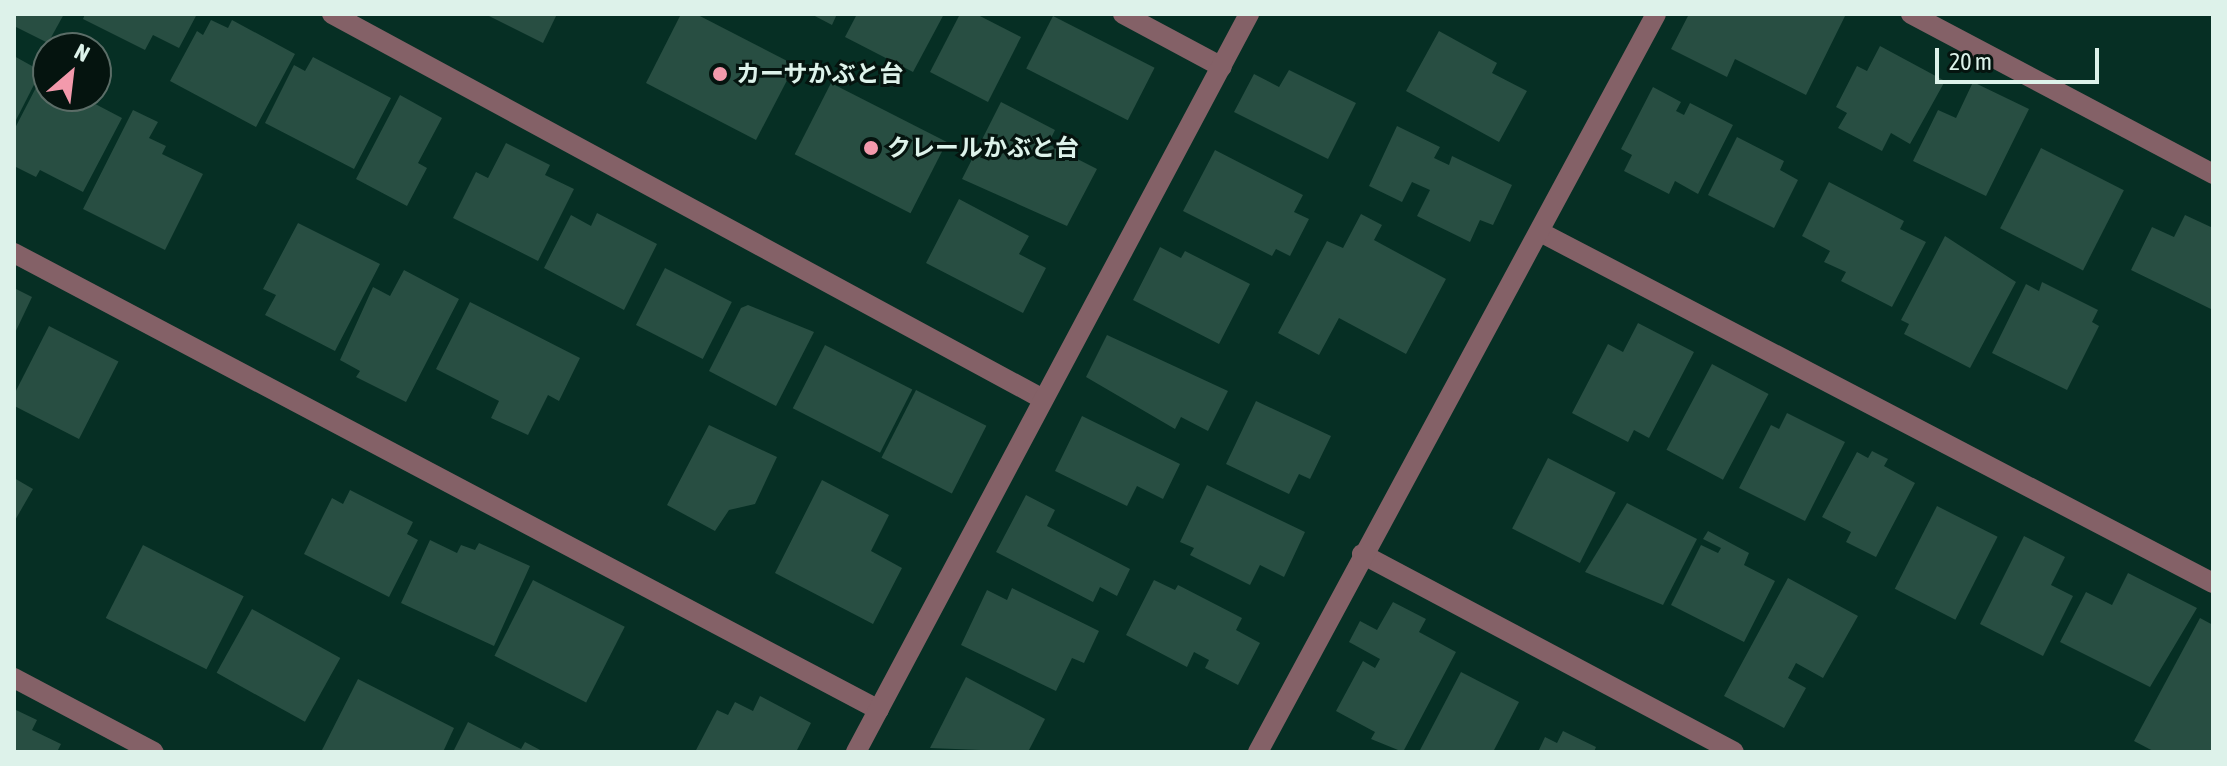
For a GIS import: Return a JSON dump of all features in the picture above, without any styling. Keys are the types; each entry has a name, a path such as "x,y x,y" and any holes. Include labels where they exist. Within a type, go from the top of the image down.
{"street":[{"path":"332,14 1041,398"},
{"path":"1123,14 1222,67"},
{"path":"856,752 1041,398 1249,14"},
{"path":"1258,752 1362,554 1542,233 1656,14"},
{"path":"1911,14 2213,174"},
{"path":"1542,233 2213,583"},
{"path":"14,253 879,710"},
{"path":"1362,554 1734,752"},
{"path":"14,678 154,752"}],"building":[{"path":"16,14 64,14 54,32 32,32 32,35 14,26"},
{"path":"85,14 197,14 179,48 153,35 145,50 83,19"},
{"path":"485,14 557,14 543,43"},
{"name":"カーサかぶと台","path":"681,14 696,14 795,65 756,140 646,83"},
{"path":"811,14 837,14 832,25"},
{"path":"857,14 944,14 913,72 845,37"},
{"path":"960,14 976,14 1021,37 988,102 930,72"},
{"path":"1689,14 1846,14 1806,95 1735,59 1727,77 1671,49"},
{"path":"1053,16 1155,68 1128,120 1026,69"},
{"path":"211,20 228,28 232,20 295,54 256,127 170,81 197,31 203,35"},
{"path":"1439,31 1497,63 1492,73 1527,91 1499,142 1406,91"},
{"path":"1880,46 1945,81 1910,144 1891,133 1882,151 1838,128 1847,113 1836,107 1857,66 1867,71"},
{"path":"14,56 32,66 32,89 14,124"},
{"path":"313,57 391,98 354,169 265,123 294,65 305,71"},
{"path":"1289,70 1356,103 1328,159 1234,112 1254,74 1279,87"},
{"path":"1973,82 2029,109 1986,196 1913,161 1938,110 1956,118"},
{"name":"クレールかぶと台","path":"831,83 947,142 911,213 795,154"},
{"path":"1653,87 1681,102 1676,111 1684,115 1690,103 1733,125 1698,194 1675,181 1669,194 1624,171 1632,155 1621,149"},
{"path":"32,95 32,112 111,112 122,118 83,192 40,170 36,177 14,166 14,130"},
{"path":"400,95 442,118 418,163 427,168 407,206 356,179"},
{"path":"1001,102 1055,130 1048,144 1097,169 1067,226 962,179"},
{"path":"133,110 158,122 149,138 166,146 162,154 203,174 165,250 83,209"},
{"path":"1397,126 1440,147 1434,158 1449,165 1452,156 1512,185 1493,225 1480,220 1470,242 1417,216 1430,190 1412,182 1402,202 1369,186"},
{"path":"1737,137 1784,161 1780,170 1798,180 1774,228 1708,195"},
{"path":"506,143 550,165 545,175 574,189 538,261 453,218 476,172 488,178"},
{"path":"2041,148 2124,190 2083,270 2000,228"},
{"path":"1215,150 1303,195 1294,212 1309,219 1290,256 1276,249 1272,256 1183,211"},
{"path":"1829,182 1904,221 1900,229 1926,242 1892,307 1841,281 1846,272 1824,262 1830,251 1802,236"},
{"path":"959,199 1029,236 1019,254 1046,268 1023,313 926,263"},
{"path":"597,213 657,244 624,310 544,268 571,215 591,226"},
{"path":"1361,214 1382,225 1374,240 1446,279 1406,354 1339,318 1319,355 1278,333 1327,241 1343,248"},
{"path":"2185,215 2213,228 2213,310 2131,270 2152,227 2174,237"},
{"path":"298,223 380,264 335,351 265,315 276,295 263,289"},
{"path":"1945,236 2016,282 1970,368 1904,334 1909,324 1901,320"},
{"path":"1160,247 1181,258 1185,251 1250,284 1219,344 1133,300"},
{"path":"665,268 732,302 703,359 636,325"},
{"path":"404,270 459,299 406,402 356,377 360,371 340,360 373,287 390,296"},
{"path":"2042,282 2098,310 2092,322 2099,326 2067,390 1992,353 2026,284 2039,291"},
{"path":"14,288 32,297 14,335"},
{"path":"470,302 580,358 559,401 548,395 528,435 491,418 499,401 436,369"},
{"path":"748,305 814,332 776,406 709,371 741,308"},
{"path":"1638,323 1694,352 1649,438 1634,430 1628,442 1572,413 1608,344 1623,352"},
{"path":"49,326 118,361 79,439 14,406 14,395"},
{"path":"1107,335 1228,391 1208,431 1181,417 1175,429 1086,377"},
{"path":"825,345 912,389 880,453 793,408"},
{"path":"1712,364 1769,394 1723,480 1666,450"},
{"path":"916,390 986,426 952,494 881,458"},
{"path":"1256,401 1331,436 1310,479 1299,474 1289,494 1226,464"},
{"path":"1787,413 1845,442 1805,521 1739,488 1771,425 1779,429"},
{"path":"1082,416 1180,464 1163,499 1137,486 1127,506 1055,471"},
{"path":"709,425 777,457 755,504 729,510 715,531 667,505"},
{"path":"1872,451 1888,459 1884,466 1915,483 1876,557 1846,542 1851,532 1822,517 1857,452 1868,458"},
{"path":"1548,458 1616,493 1580,563 1512,528"},
{"path":"14,478 33,489 14,522"},
{"path":"822,480 889,515 871,551 902,568 873,624 775,573"},
{"path":"1207,485 1305,532 1284,577 1260,565 1250,585 1190,555 1194,548 1180,542"},
{"path":"350,490 413,522 407,534 418,540 389,597 304,554 332,498 343,504"},
{"path":"1026,495 1055,510 1047,526 1130,569 1117,596 1100,587 1093,602 996,552"},
{"path":"1627,503 1697,539 1663,605 1585,572"},
{"path":"1937,506 1998,537 1955,620 1895,589"},
{"path":"1708,531 1749,553 1744,565 1775,581 1744,642 1671,605 1701,545 1718,553 1721,548 1703,539"},
{"path":"2024,536 2065,557 2051,585 2073,596 2043,656 1980,624"},
{"path":"430,540 457,553 461,545 475,550 479,543 530,566 494,646 401,603"},
{"path":"143,545 244,596 206,669 106,618"},
{"path":"2128,573 2197,608 2150,687 2060,642 2086,592 2112,605"},
{"path":"1788,578 1858,616 1823,678 1796,663 1788,678 1806,688 1784,728 1724,696"},
{"path":"533,580 625,627 586,702 494,656"},
{"path":"1154,580 1175,590 1178,585 1242,618 1236,630 1260,643 1238,685 1205,668 1209,660 1194,652 1187,667 1126,635"},
{"path":"1012,588 1099,631 1084,663 1072,658 1056,691 961,645 987,590 1007,600"},
{"path":"1393,602 1426,619 1419,632 1456,652 1403,752 1371,739 1375,732 1336,711 1363,661 1375,668 1380,659 1349,642 1360,621 1377,630"},
{"path":"252,609 340,658 305,722 217,673"},
{"path":"2200,618 2213,625 2213,752 2155,752 2134,741"},
{"path":"1461,672 1519,702 1493,752 1419,752"},
{"path":"966,677 1045,719 1028,752 930,748"},
{"path":"358,679 454,728 443,752 321,752"},
{"path":"760,696 811,723 796,752 695,752 717,710 728,715 735,702 753,711"},
{"path":"16,710 37,720 32,730 61,744 57,752 14,752"},
{"path":"468,722 521,749 525,742 544,752 453,752"},
{"path":"1563,731 1596,747 1594,752 1538,752 1545,737 1557,743"}],"place":[{"name":"カーサかぶと台","path":"720,74"},
{"name":"クレールかぶと台","path":"871,148"}]}
